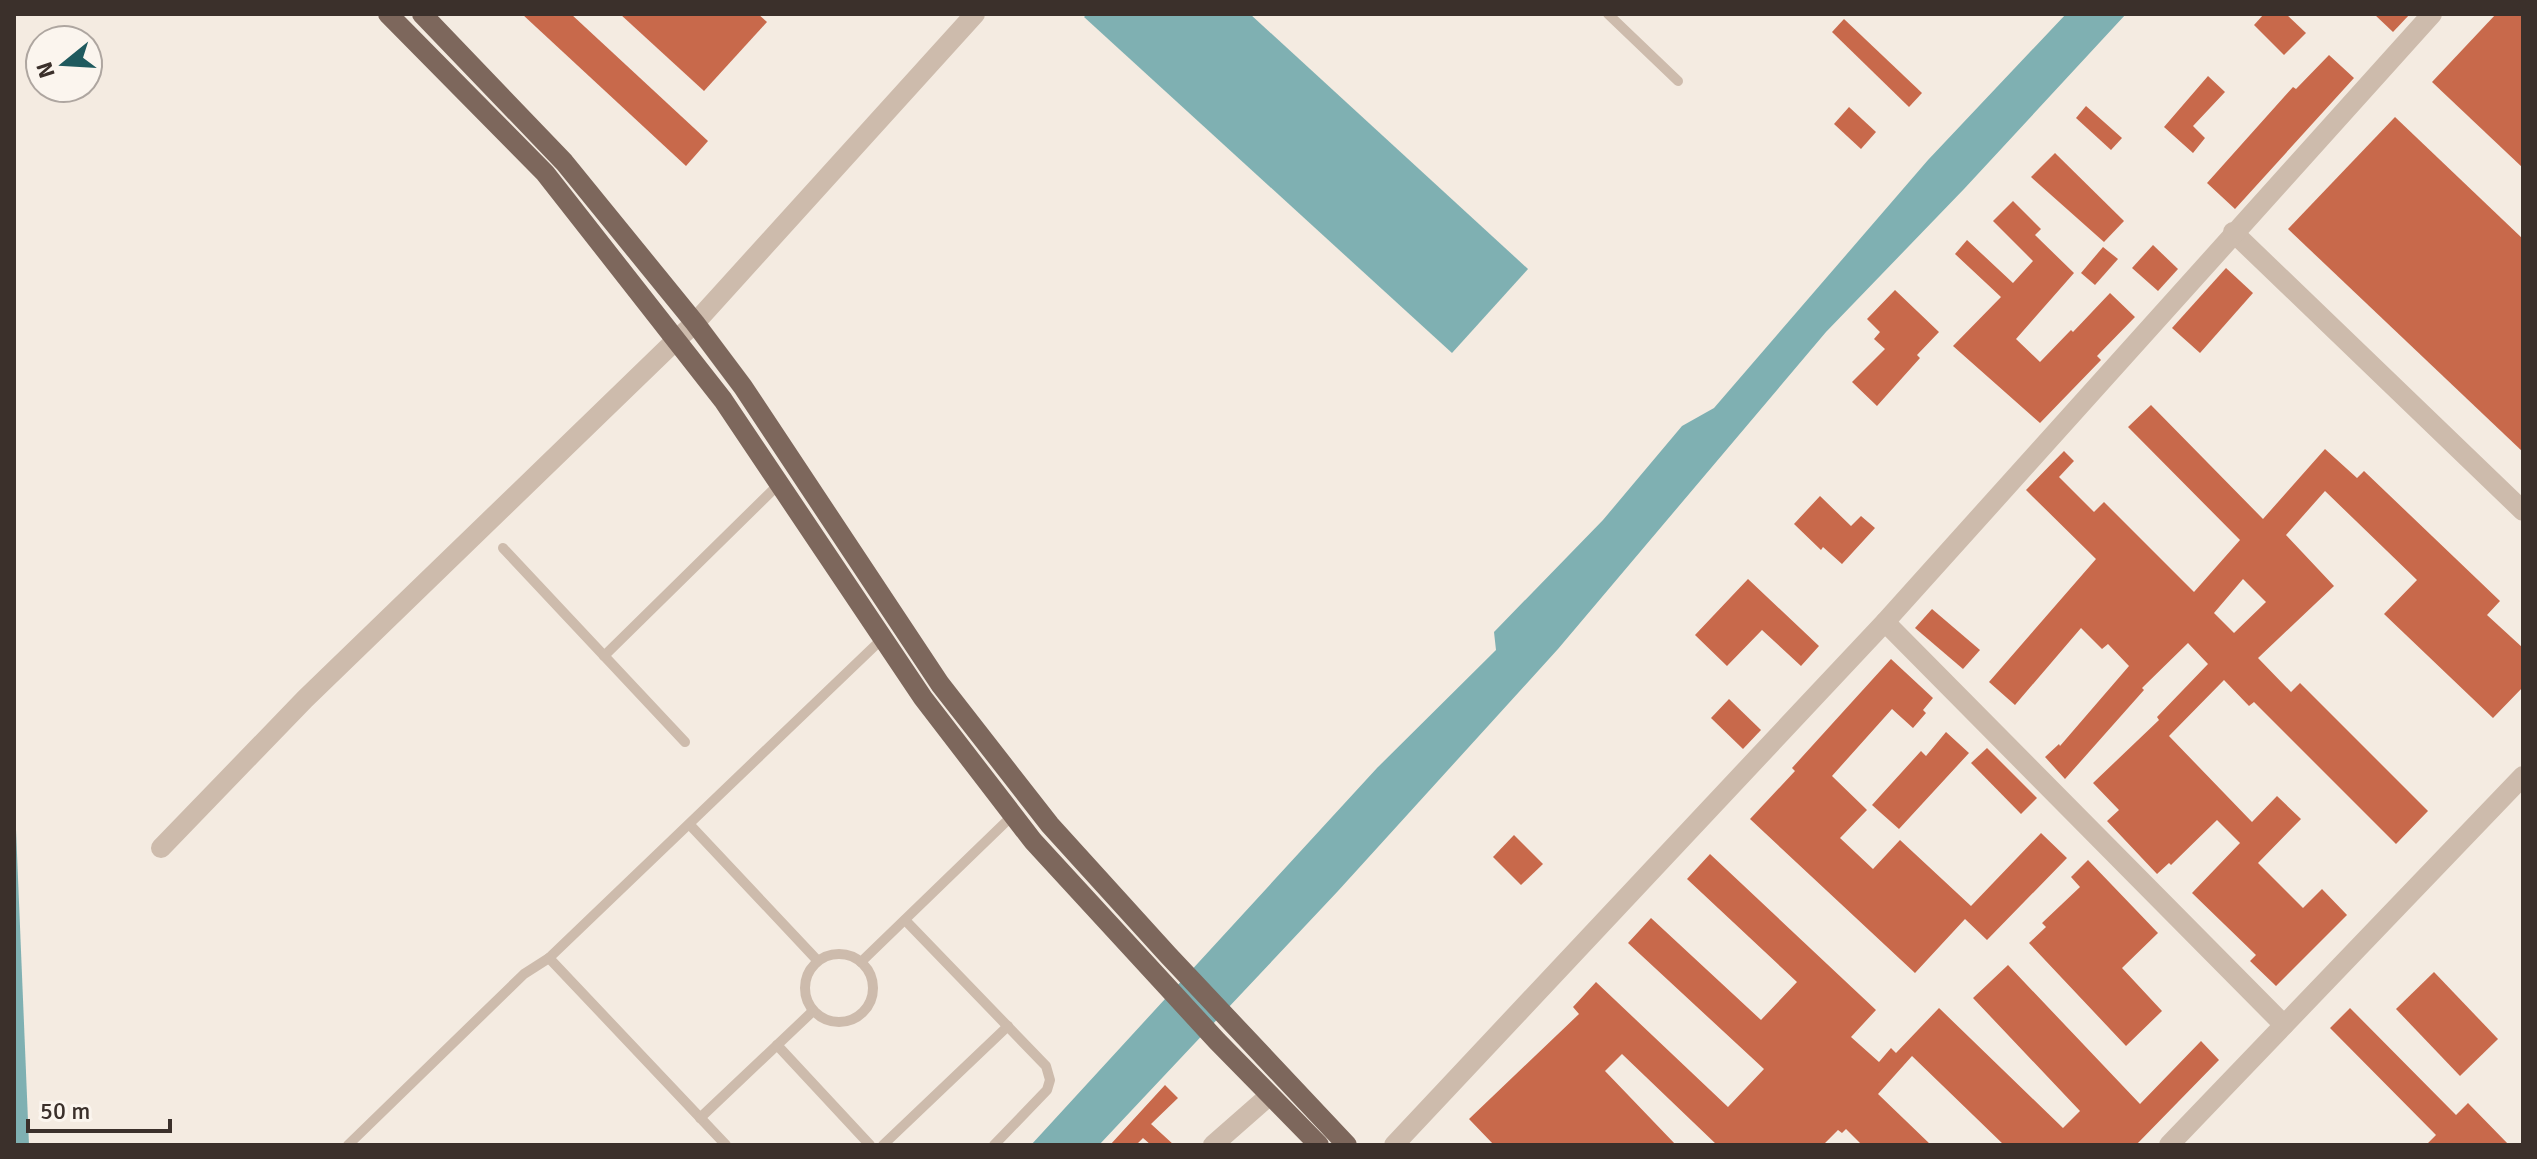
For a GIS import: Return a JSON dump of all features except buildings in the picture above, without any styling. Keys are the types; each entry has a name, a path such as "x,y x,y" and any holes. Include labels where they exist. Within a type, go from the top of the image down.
{"main road":[{"path":"388,14 545,173 723,400 923,698 1033,841 1152,972 1319,1145"},
{"path":"422,14 564,162 695,323 743,387 940,684 1032,801 1168,955 1347,1145"},
{"path":"1013,815 1032,801"}],"street":[{"path":"161,848 305,699 695,323 975,14"},
{"path":"1394,1145 1885,622 2432,14"},
{"path":"2233,232 2523,511"},
{"path":"1885,622 2284,1025"},
{"path":"2169,1145 2523,776"},
{"path":"1213,1145 1270,1095"}],"lane":[{"path":"1608,14 1678,81"},
{"path":"604,656 779,484"},
{"path":"503,548 685,742"},
{"path":"348,1145 524,974 549,958 883,638"},
{"path":"861,962 1013,815"},
{"path":"690,825 817,960"},
{"path":"905,920 1046,1066 1050,1080 1047,1090 994,1145"},
{"path":"830,954 844,954 861,962 868,969 873,983 872,997 865,1010 856,1018 834,1022 813,1011 806,999 804,985 808,971 817,960 830,954"},
{"path":"549,958 726,1145"},
{"path":"700,1118 813,1011"},
{"path":"883,1145 1008,1026"},
{"path":"777,1045 870,1145"}],"water":[{"path":"1087,14 1250,14 1528,269 1452,353 1084,17"},
{"path":"2066,14 2126,14 1826,332 1558,649 1338,891 1099,1145 1031,1145 1377,768 1496,650 1494,632 1603,520 1682,426 1714,408 1928,160"},
{"path":"14,781 29,1145 14,1145"}]}
